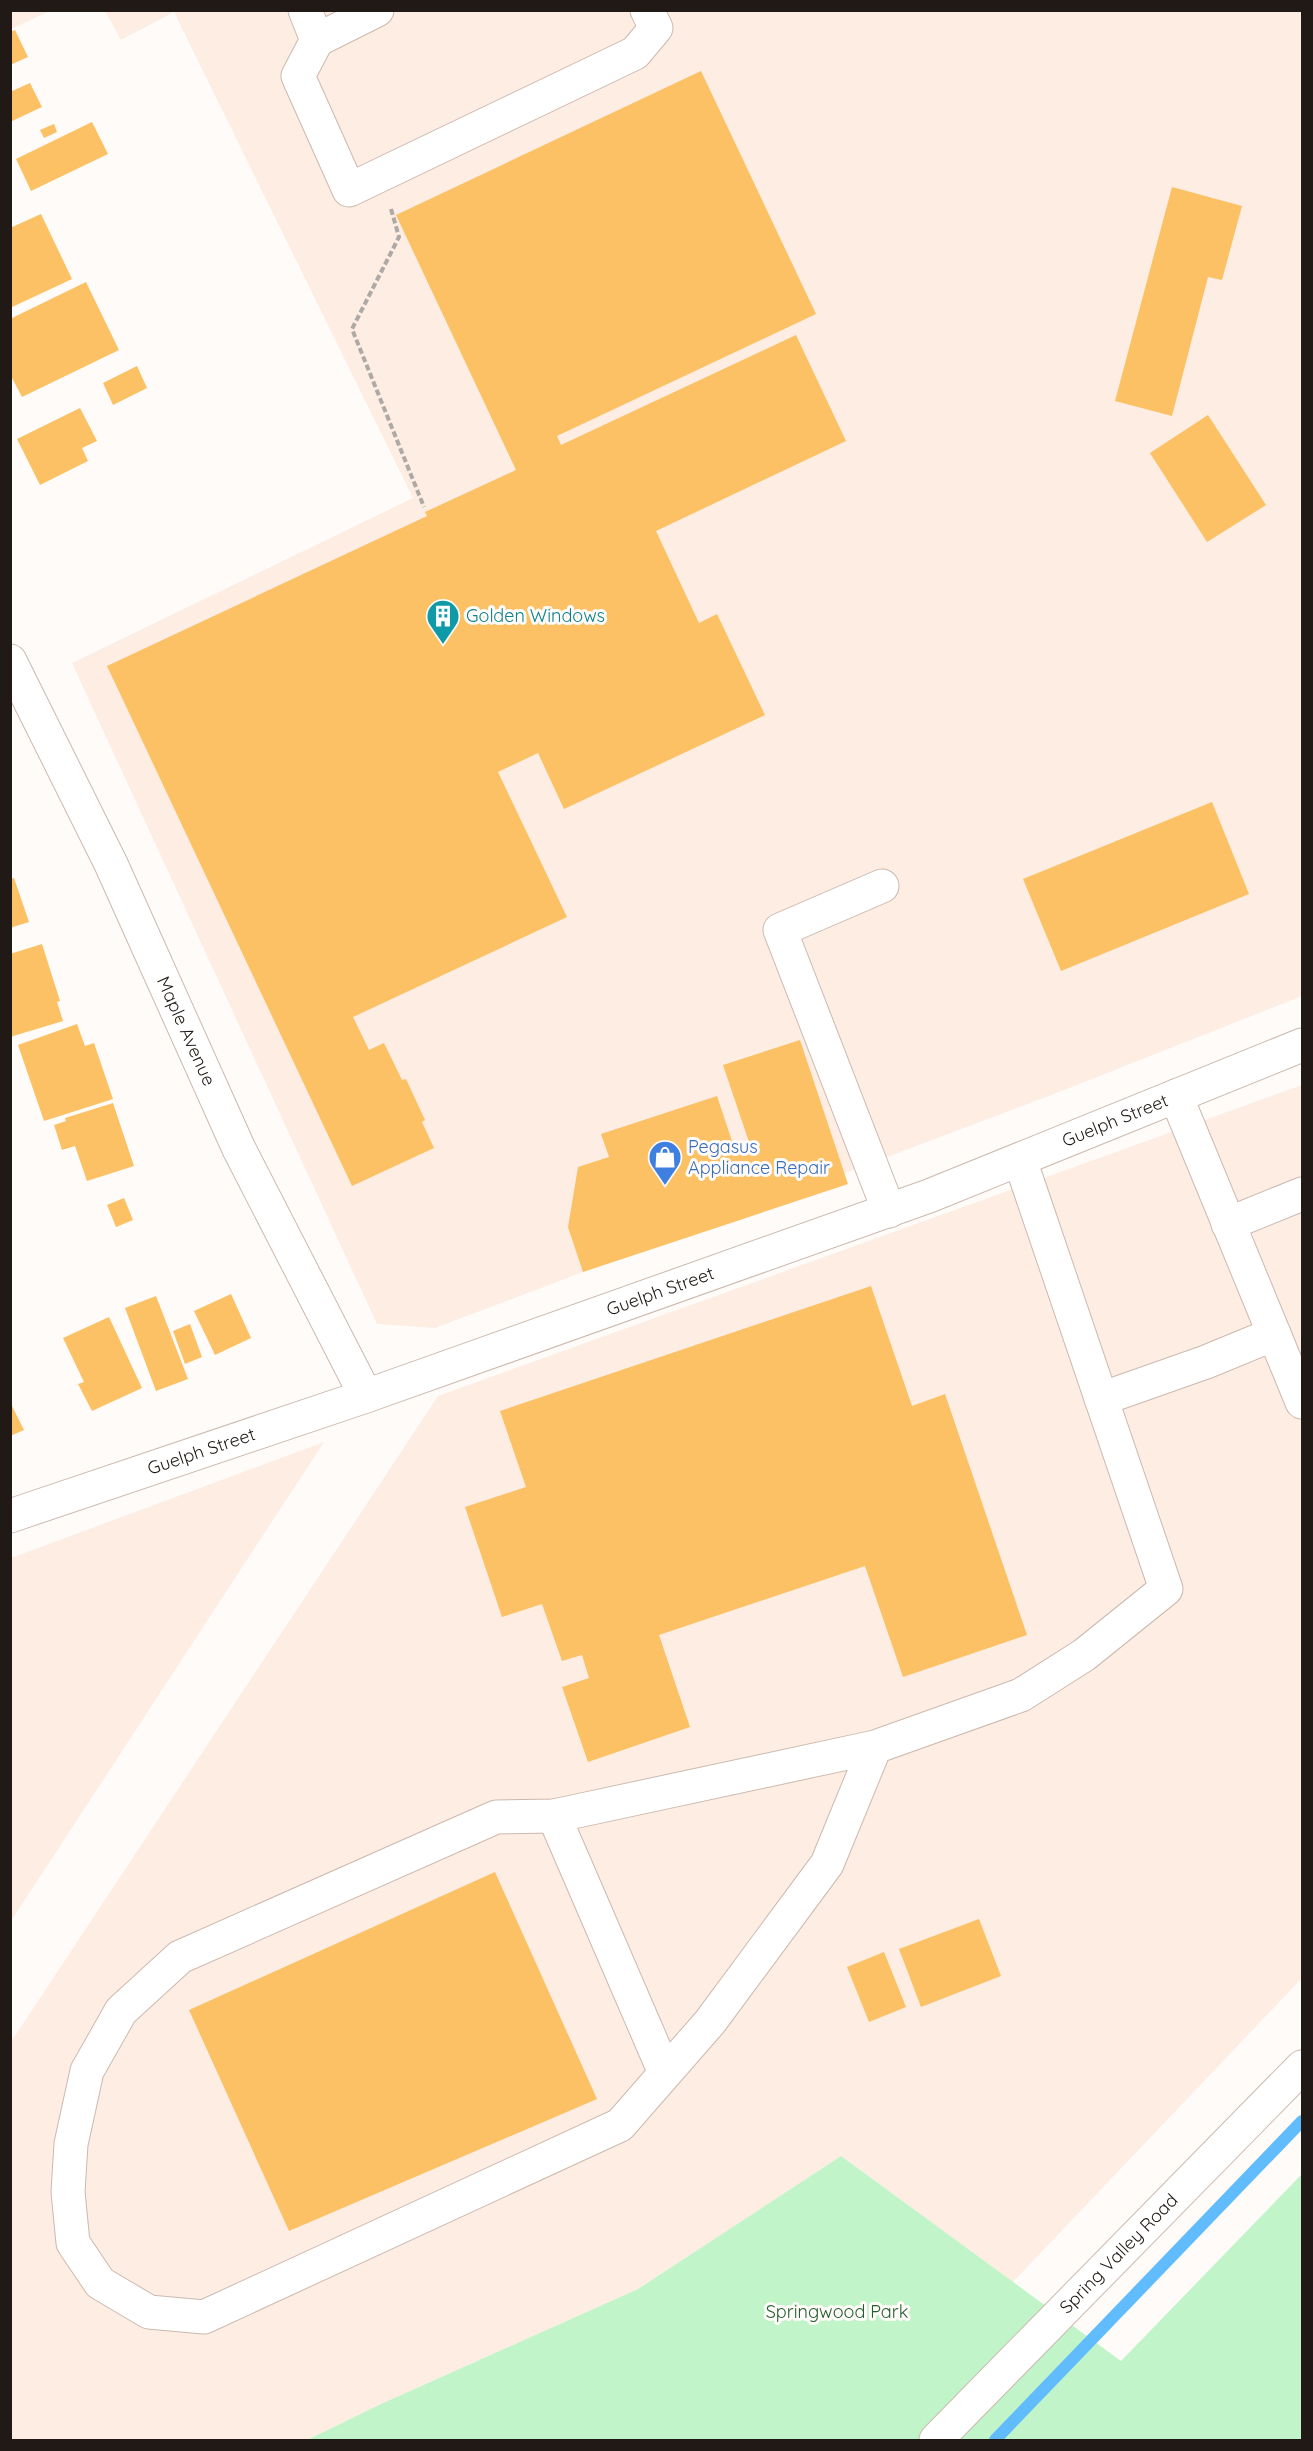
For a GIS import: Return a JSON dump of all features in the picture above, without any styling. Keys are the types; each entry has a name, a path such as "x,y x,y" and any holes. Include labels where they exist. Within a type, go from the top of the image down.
{"street":[{"path":"377,10 311,25 298,76 349,190 635,53 656,28 647,10"},
{"name":"Maple Avenue","path":"10,661 111,864 240,1149 366,1396"},
{"path":"882,886 780,930 889,1211"},
{"name":"Guelph Street","path":"10,1516 366,1396 889,1211 1302,1045"},
{"path":"1176,1096 1302,1402"},
{"path":"875,1747 827,1864 710,2022 620,2124 204,2318 149,2312 100,2283 73,2243 68,2192 70,2144 87,2071 121,2011 180,1958 496,1818 555,1816 875,1747 1021,1695 1084,1655 1166,1589 1020,1160"},
{"path":"1228,1224 1302,1194"},
{"path":"1101,1399 1206,1362 1274,1334"},
{"path":"555,1816 665,2073"},
{"name":"Spring Valley Road","path":"936,2440 1302,2067"}],"path":[{"path":"381,174 399,237 352,329 424,507"}],"shaded area":[{"path":"11,10 50,10 50,11 11,29"},
{"path":"105,11 1302,11 1302,996 1054,1094 435,1328 377,1324 72,663 413,498 174,12 121,40"},
{"path":"1302,1085 1302,1978 1013,2282 841,2156 638,2289 381,2404 307,2440 11,2440 11,2042 438,1396"},
{"path":"324,1442 11,1921 11,1558"}],"green space":[{"name":"Springwood Park","path":"841,2156 1121,2361 1302,2174 1302,2440 307,2440 381,2404 638,2289"}],"building":[{"path":"15,30 28,57 10,65 10,32"},
{"name":"Golden Windows","path":"701,71 816,314 557,436 561,445 796,335 846,441 656,531 699,623 717,614 765,715 564,809 538,753 498,772 567,917 353,1017 369,1050 384,1043 402,1080 406,1079 425,1120 422,1122 434,1148 352,1186 107,666 427,516 425,512 516,470 396,215"},
{"path":"30,83 42,107 10,122 10,92"},
{"path":"92,122 108,154 31,191 16,159"},
{"path":"54,124 57,132 44,138 40,130"},
{"path":"1172,187 1242,206 1222,280 1208,277 1172,416 1115,401"},
{"path":"41,214 72,279 10,308 10,228"},
{"path":"86,282 119,350 22,397 10,374 10,319"},
{"path":"137,366 147,388 113,405 103,383"},
{"path":"80,408 97,441 82,448 88,461 40,485 17,439"},
{"path":"1208,415 1266,505 1207,542 1150,453"},
{"path":"1212,802 1249,894 1061,971 1023,879"},
{"path":"14,878 29,922 10,928 10,879"},
{"path":"42,944 60,1001 57,1002 63,1021 10,1037 10,954"},
{"path":"77,1024 85,1046 94,1043 113,1099 44,1121 18,1045"},
{"path":"800,1040 848,1184 583,1272 568,1227 578,1167 609,1157 601,1134 717,1096 735,1150 750,1145 723,1065"},
{"path":"113,1103 134,1166 87,1181 75,1146 62,1150 54,1125 66,1121 65,1118"},
{"path":"124,1198 133,1220 116,1227 107,1205"},
{"path":"871,1286 912,1406 945,1394 1027,1635 903,1677 865,1566 659,1635 690,1727 588,1762 562,1687 589,1678 582,1655 562,1661 542,1604 502,1617 465,1507 526,1487 500,1411"},
{"path":"231,1294 251,1338 215,1355 194,1311"},
{"path":"156,1296 188,1379 156,1391 125,1308"},
{"path":"109,1317 142,1388 92,1411 78,1384 84,1382 63,1338"},
{"path":"190,1324 202,1357 185,1364 173,1331"},
{"path":"10,1402 24,1430 10,1436"},
{"path":"495,1872 597,2099 289,2231 189,2010"},
{"path":"979,1919 1001,1976 921,2007 899,1949"},
{"path":"884,1952 906,2007 869,2022 847,1967"}],"waterway":[{"path":"995,2440 1302,2121"}],"place":[{"name":"Golden Windows","path":"443,645"},
{"name":"Pegasus Appliance Repair","path":"665,1186"}]}
